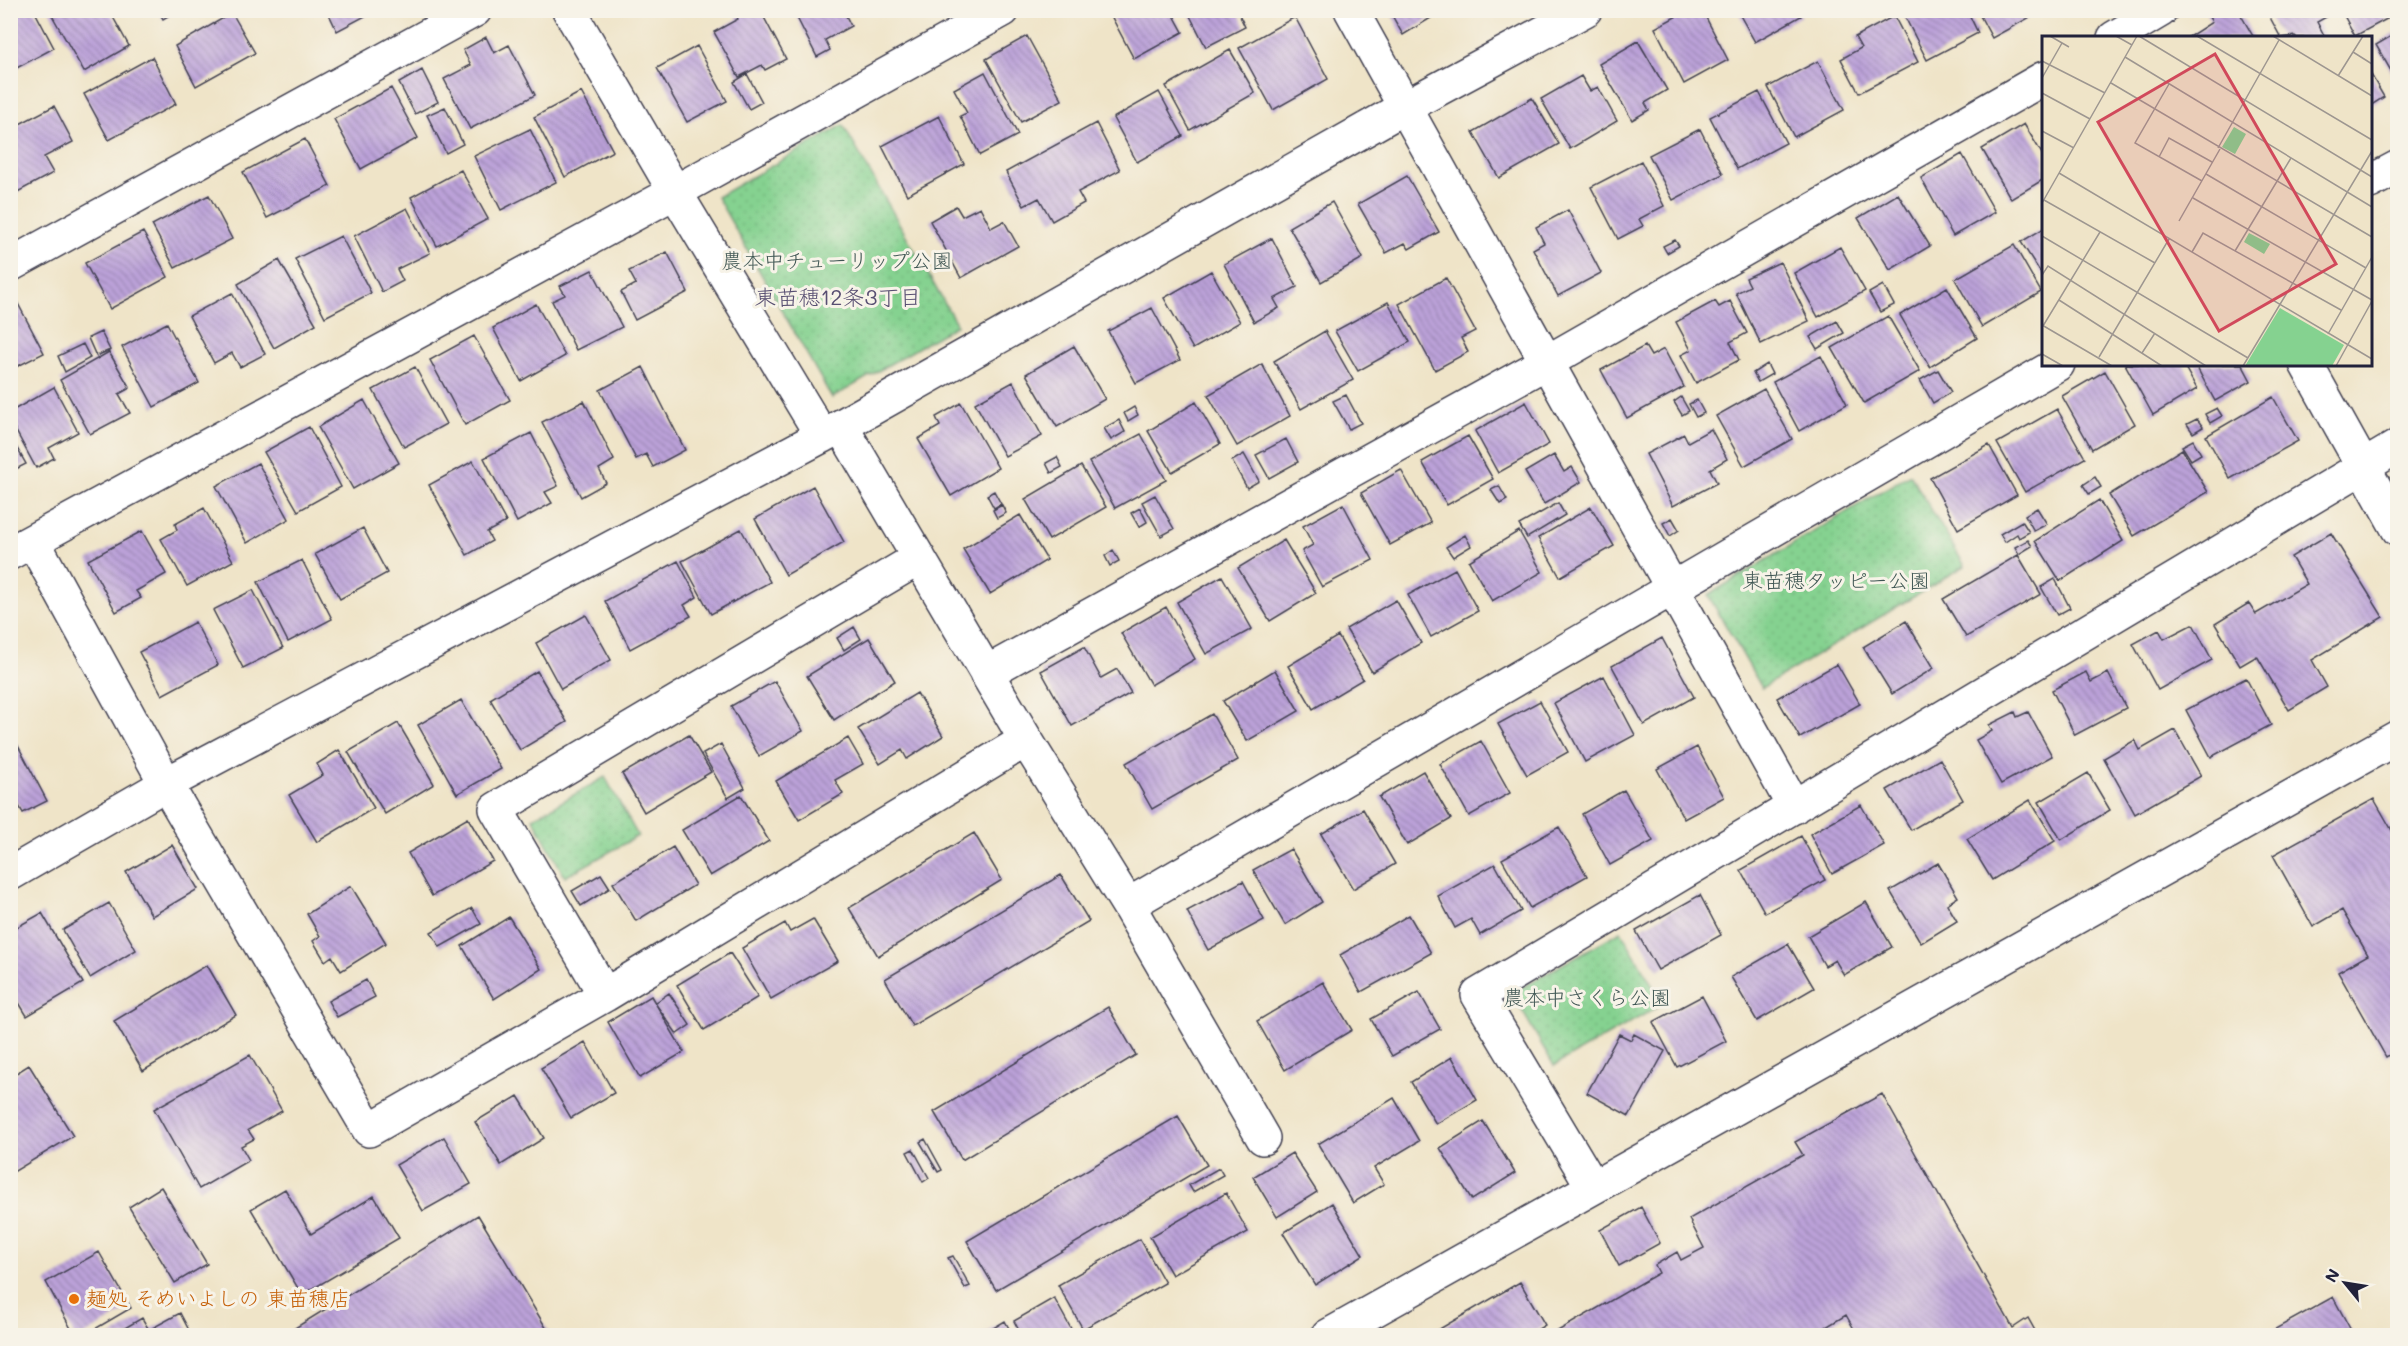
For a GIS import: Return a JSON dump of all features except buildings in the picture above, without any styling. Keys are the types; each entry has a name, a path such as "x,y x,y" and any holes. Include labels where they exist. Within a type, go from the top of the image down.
{"street":[{"path":"10,266 475,10"},
{"path":"569,10 675,192 831,431 919,558 1026,740 1128,904 1263,1138"},
{"path":"1003,10 675,192 22,547 166,784 369,1130 605,995 1026,740"},
{"path":"1351,10 1794,807"},
{"path":"10,874 166,784 831,431 1405,107 1585,10"},
{"path":"2118,29 2161,10"},
{"path":"986,673 1547,362 2042,79"},
{"path":"2372,181 2397,167"},
{"path":"1128,904 2055,366"},
{"path":"2307,366 2397,530"},
{"path":"1593,1187 1478,995 2397,446"},
{"path":"605,995 496,809 919,558"},
{"path":"1328,1335 1369,1326 1593,1187 2397,737"}],"green space":[{"name":"農本中チューリップ公園","path":"843,125 957,325 832,398 717,197"},
{"name":"東苗穂タッピー公園","path":"1910,474 1965,566 1762,688 1708,595"},
{"path":"605,777 638,836 565,877 533,818"},
{"name":"農本中さくら公園","path":"1621,931 1663,1004 1554,1066 1512,993"}],"place":[{"name":"麺処 そめいよしの 東苗穂店","path":"74,1299"}],"district":[{"name":"東苗穂12条3丁目","path":"838,297"}]}
